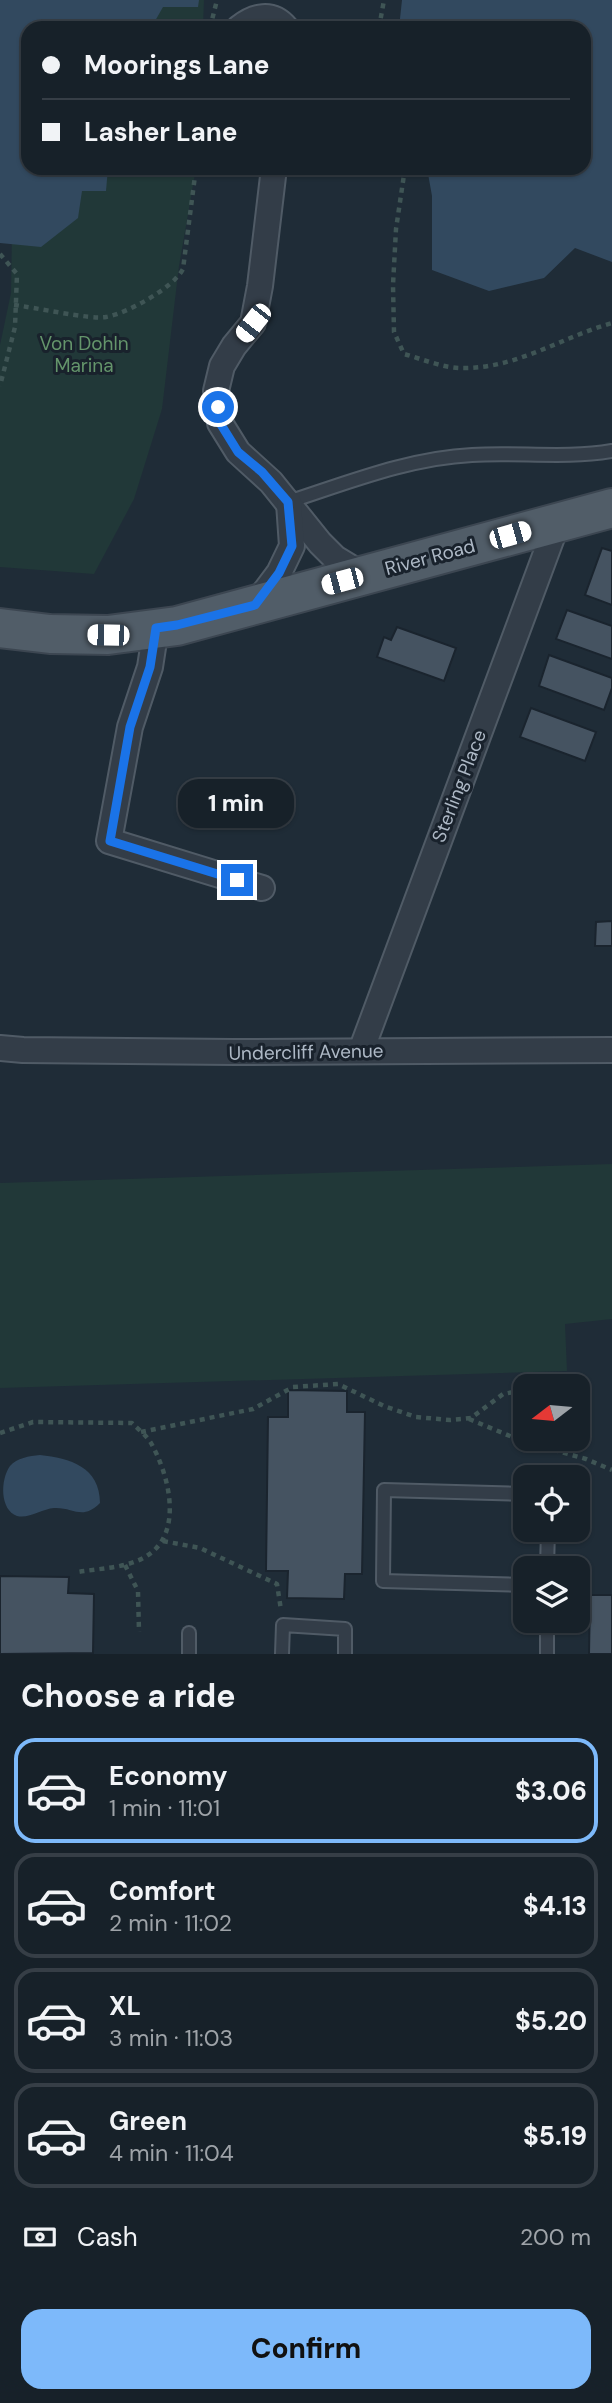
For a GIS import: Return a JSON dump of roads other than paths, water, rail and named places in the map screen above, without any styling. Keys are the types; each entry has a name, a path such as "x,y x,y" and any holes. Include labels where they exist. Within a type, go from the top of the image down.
{"main road":[{"name":"River Road","path":"0,628 50,634 108,635 189,623 612,508"}],"street":[{"path":"247,21 266,16 280,21"},
{"path":"273,175 253,323 222,366 216,391 220,423 238,452 262,472 320,543 335,558 363,575"},
{"path":"255,605 279,573 292,546 288,502"},
{"name":"Sterling Place","path":"360,1051 558,521"},
{"path":"156,628 150,667 130,727 110,841 262,888"},
{"name":"Undercliff Avenue","path":"0,1048 23,1051 233,1052 612,1050"}],"lane":[{"path":"288,502 368,476 434,460 471,455 583,456 612,451"},
{"path":"513,1494 384,1490 383,1581 513,1585"},
{"path":"282,1654 283,1625 345,1629 345,1654"},
{"path":"189,1633 189,1654"},
{"path":"547,1633 547,1654"}],"water":[{"path":"0,0 199,0 198,7 163,7 155,21 21,21 21,175 107,175 106,191 82,191 78,218 41,247 0,243"},
{"path":"402,0 612,0 612,262 575,248 544,278 489,291 432,270 432,196 428,175 591,175 591,21 400,21"},
{"path":"40,1455 72,1462 89,1473 99,1491 100,1503 83,1512 54,1508 26,1516 11,1513 3,1494 4,1479 10,1466 16,1461"}],"park label":[{"name":"Von Dohln Marina","path":"84,354"}]}
